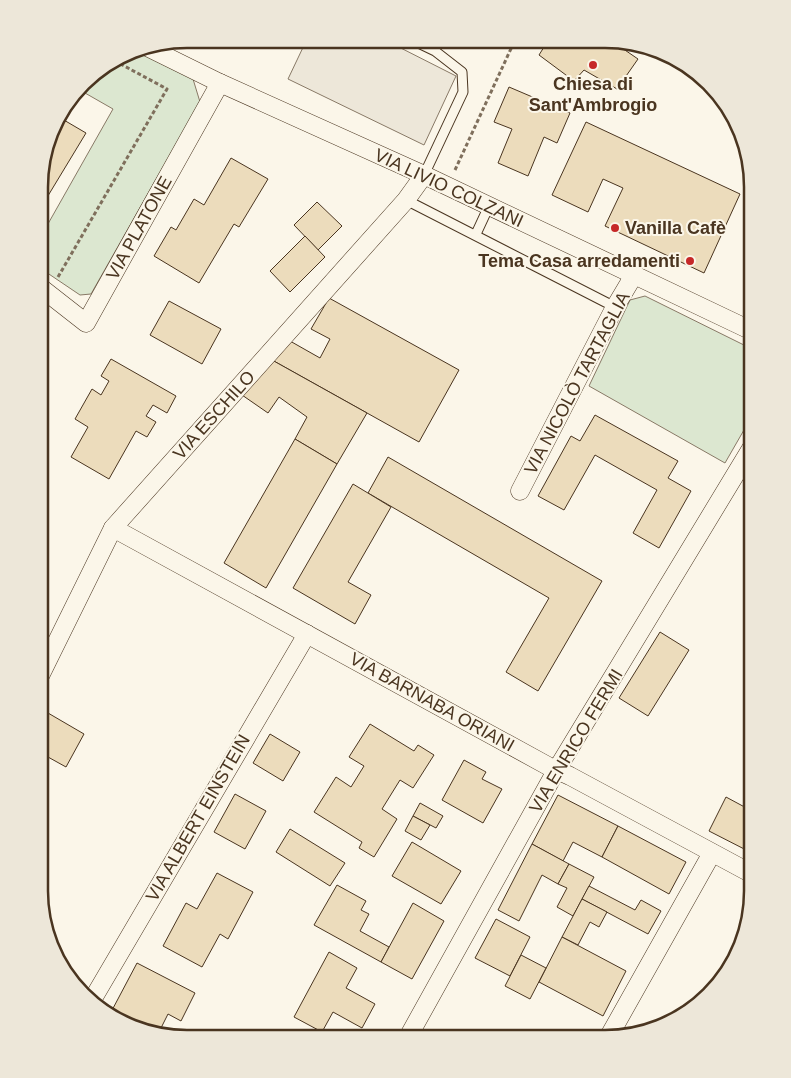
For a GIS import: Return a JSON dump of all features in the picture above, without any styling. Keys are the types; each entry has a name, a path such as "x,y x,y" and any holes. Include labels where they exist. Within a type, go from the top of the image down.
{"street":[{"name":"VIA LIVIO COLZANI","path":"156,51 744,327"},
{"name":"VIA PLATONE","path":"48,293 86,323 220,83"},
{"name":"VIA ESCHILO","path":"48,660 113,528 406,200 424,176"},
{"name":"VIA NICOLÒ TARTAGLIA","path":"520,491 615,307 634,275"},
{"name":"VIA ENRICO FERMI","path":"412,1030 557,769 744,462"},
{"name":"VIA BARNABA ORIANI","path":"113,528 548,766 557,769 743,869"},
{"name":"VIA ALBERT EINSTEIN","path":"95,996 307,634"},
{"path":"613,1030 712,853"}],"lane":[{"path":"424,176 463,92 462,72 427,48"},
{"path":"406,200 476,234 615,307"},
{"path":"476,234 489,206"}],"path":[{"path":"447,187 511,48"},
{"path":"48,283 167,88 121,64"}],"green space":[{"path":"144,54 193,79 200,102 91,294 80,295 48,273 48,224 113,109 84,93 102,76 117,66"},
{"path":"645,296 744,345 744,431 725,463 589,386 630,300"}],"shaded area":[{"path":"303,48 401,48 456,76 424,145 288,79"}],"building":[{"name":"Chiesa di Sant'Ambrogio","path":"543,48 604,48 624,49 638,59 617,89 584,70 574,81 539,55"},
{"path":"509,87 570,113 557,143 544,137 528,176 498,163 512,129 494,122"},
{"path":"65,120 86,133 48,196 52,151"},
{"path":"586,122 740,194 704,273 605,226 623,188 603,179 588,212 552,195"},
{"path":"231,158 268,179 239,227 234,224 199,283 154,256 171,227 176,230 194,199 204,205"},
{"path":"317,202 342,226 318,250 294,225"},
{"path":"305,236 325,257 290,292 270,271"},
{"path":"329,298 459,370 419,442 272,360 290,341 320,358 330,339 311,329"},
{"path":"169,301 221,329 202,364 150,335"},
{"path":"111,359 176,396 167,413 153,405 146,416 156,422 147,437 136,431 109,479 71,457 88,427 75,419 92,389 101,395 109,381 101,376"},
{"path":"272,360 367,413 337,464 295,439 307,417 279,397 268,413 242,395"},
{"path":"595,415 678,461 668,478 691,491 659,548 633,533 657,490 595,455 564,510 538,496 571,436 580,441"},
{"path":"295,439 337,464 266,588 224,563"},
{"path":"388,457 602,581 538,691 506,672 549,598 368,493"},
{"path":"353,484 391,507 348,582 371,595 355,624 293,588"},
{"path":"660,632 689,650 648,716 619,698"},
{"path":"48,713 84,734 66,767 48,757"},
{"path":"370,724 414,751 418,745 434,755 413,788 400,780 382,809 397,819 374,857 359,848 362,842 314,812 336,777 351,787 364,766 349,757"},
{"path":"270,734 300,752 283,781 253,763"},
{"path":"464,760 486,772 482,779 502,789 483,823 442,800"},
{"path":"235,794 266,811 245,849 214,832"},
{"path":"558,795 618,826 602,857 573,842 563,861 532,844"},
{"path":"726,797 743,806 743,848 709,831"},
{"path":"420,803 443,816 436,828 413,816"},
{"path":"413,816 430,825 421,840 405,831"},
{"path":"618,826 686,862 669,894 602,857"},
{"path":"290,829 345,863 330,886 276,852"},
{"path":"412,842 461,871 441,904 392,876"},
{"path":"532,844 569,864 558,884 542,875 519,921 498,910"},
{"path":"569,864 594,877 573,916 557,907 567,888 558,884"},
{"path":"217,873 253,892 228,939 220,934 202,967 163,946 186,903 197,909"},
{"path":"337,885 366,901 361,910 369,914 360,931 389,947 381,962 314,925"},
{"path":"589,886 635,910 641,900 661,911 648,934 582,899"},
{"path":"582,899 607,912 599,927 590,922 578,945 562,937"},
{"path":"413,903 444,921 412,979 381,962"},
{"path":"496,919 530,937 510,976 475,958"},
{"path":"562,937 626,971 603,1016 539,982"},
{"path":"329,952 357,968 346,988 375,1004 362,1028 333,1012 323,1030 318,1030 294,1017"},
{"path":"521,955 546,968 530,999 505,986"},
{"path":"137,963 195,993 181,1021 168,1014 161,1028 133,1020 113,1009"}],"place":[{"name":"Chiesa di Sant'Ambrogio","path":"593,65"},
{"name":"Vanilla Cafè","path":"615,228"},
{"name":"Tema Casa arredamenti","path":"690,261"}]}
